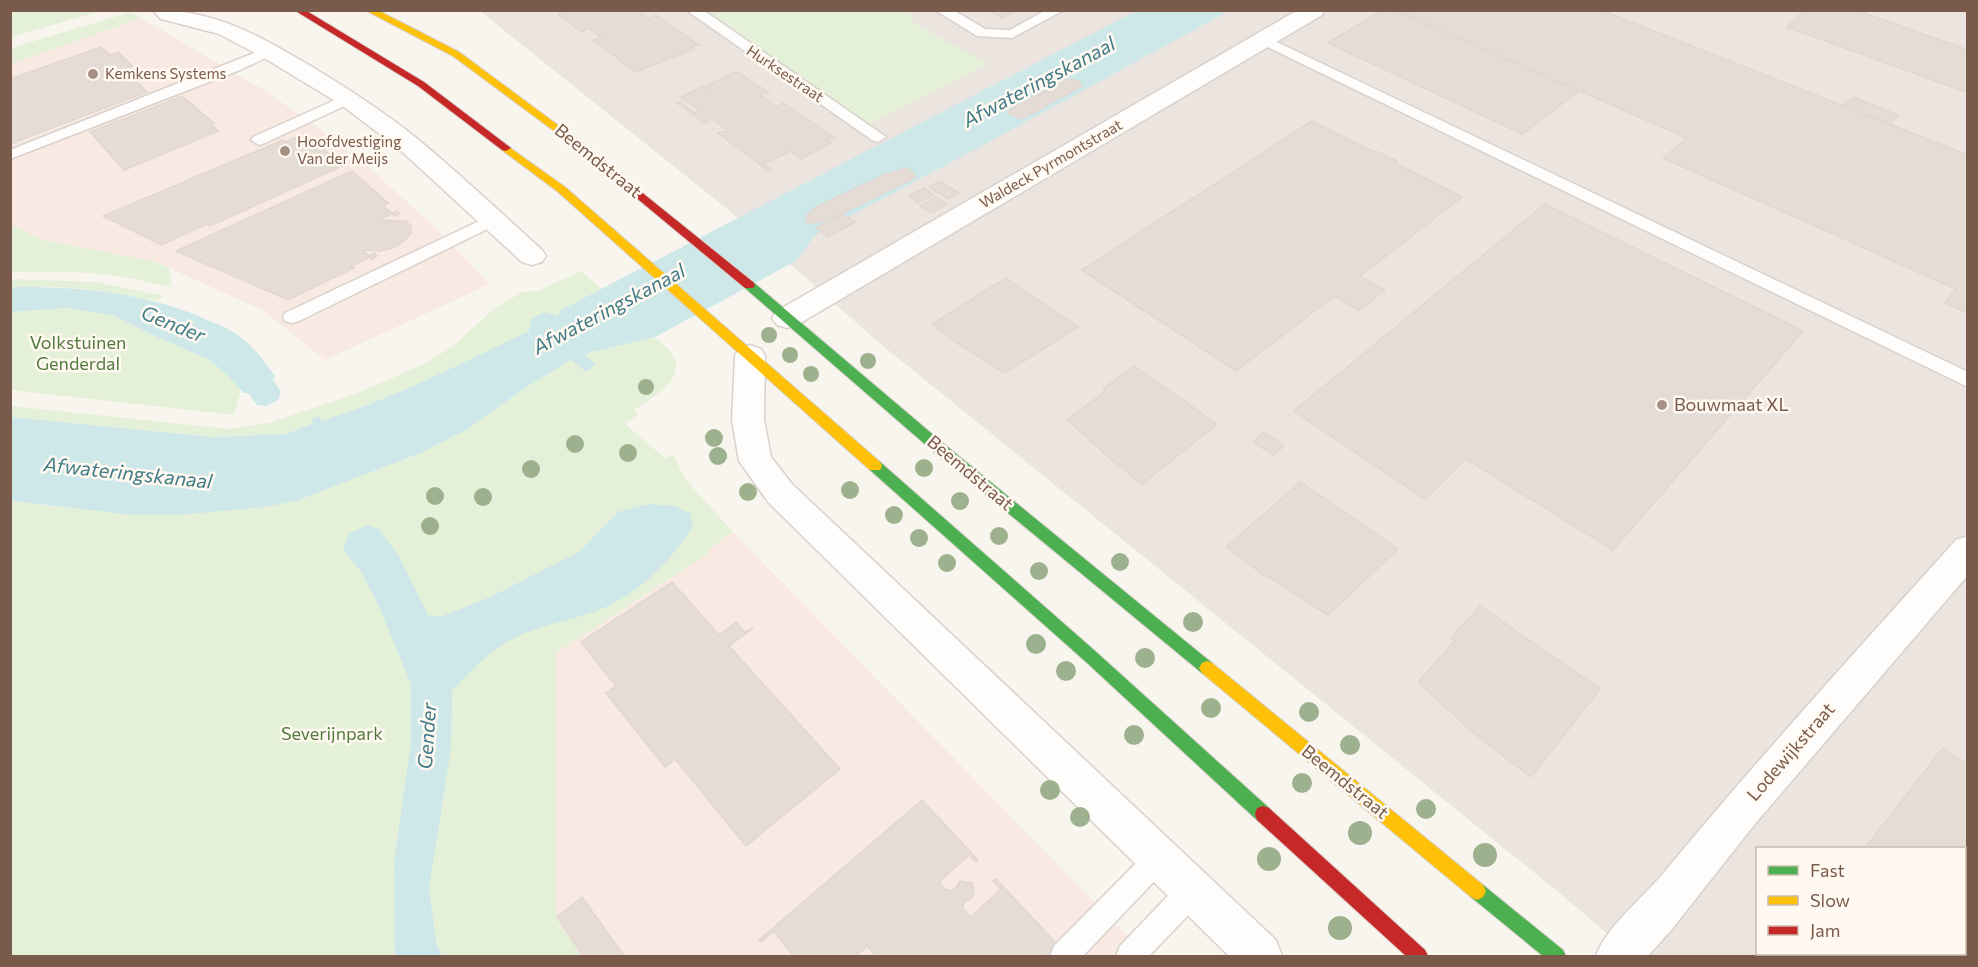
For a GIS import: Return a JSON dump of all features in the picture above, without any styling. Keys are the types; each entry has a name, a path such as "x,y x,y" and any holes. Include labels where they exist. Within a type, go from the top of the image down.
{"main road":[{"path":"298,10 421,84 561,189 1090,656 1419,957"},
{"name":"Beemdstraat","path":"369,10 456,54 551,122 756,291 939,448 1557,957"}],"street":[{"path":"162,10 169,14 226,29 269,51 348,99 406,142 494,219 532,256"},
{"name":"Waldeck Pyrmontstraat","path":"787,318 1314,10"},
{"path":"750,356 748,420 755,461 780,493 1260,957"},
{"name":"Lodewijkstraat","path":"1618,957 1657,914 1740,811 1968,550"}],"lane":[{"name":"Hurksestraat","path":"693,10 878,137"},
{"path":"942,10 982,33 1012,33 1057,10"},
{"path":"1264,40 1968,380"},
{"path":"12,155 235,67 269,51"},
{"path":"259,140 348,99"},
{"path":"292,317 494,219"},
{"path":"1064,957 1158,860"},
{"path":"1130,957 1191,892"}],"shaded area":[{"path":"480,11 1967,11 1967,956 1633,956 1562,895 883,346 732,213"},
{"path":"141,18 262,89 316,126 366,165 428,221 490,284 325,360 262,310 154,261 43,240 11,225 10,64"},
{"path":"733,532 1148,956 582,956 556,918 556,653 707,554 707,550"}],"green space":[{"path":"20,11 100,11 11,37 11,14"},
{"path":"701,11 911,11 913,23 988,63 870,124"},
{"path":"131,12 141,18 11,64 11,48"},
{"path":"11,225 43,240 153,261 169,268 172,287 120,276 77,272 11,272"},
{"path":"581,271 602,289 559,311 559,317 383,399 322,421 318,416 311,419 314,424 285,434 213,437 11,417 11,406 229,429 269,423 358,393 424,364 453,346 494,309 522,292 538,291"},
{"path":"11,279 95,282 164,296 156,301 84,289 11,288"},
{"name":"Volkstuinen Genderdal","path":"66,308 115,316 208,359 241,389 234,415 11,390 11,312"},
{"name":"Severijnpark","path":"655,337 672,354 676,363 675,372 672,380 658,394 634,410 638,415 625,424 666,459 673,454 685,479 733,532 708,550 707,554 556,653 556,918 582,956 11,956 11,501 68,508 223,511 296,501 423,452 468,429 525,388 571,360 594,363 583,354"}],"water":[{"name":"Afwateringskanaal","path":"1136,11 1229,11 816,234 796,261 655,337 584,354 596,365 586,372 571,360 525,388 468,429 423,452 296,501 264,507 180,515 133,515 11,501 11,417 213,437 285,434 313,424 311,419 319,416 322,421 349,412 427,379 529,331 531,319 544,312 559,316 559,311"},
{"name":"Gender","path":"11,288 90,290 135,297 179,309 220,325 243,339 267,365 275,376 273,379 281,392 278,400 266,406 257,405 248,393 244,393 208,359 115,316 66,308 11,312"},
{"name":"Gender","path":"649,504 675,506 690,513 693,526 674,552 651,577 609,606 528,632 507,642 485,658 452,691 451,748 429,889 436,941 441,956 395,956 394,863 411,741 411,684 377,602 361,572 343,549 348,534 367,525 379,529 398,555 428,615 440,617 488,598 579,552 618,512"}],"building":[{"path":"561,10 638,10 650,19 656,15 699,45 690,46 694,49 636,72 593,40 602,38 588,28 582,32 559,15 561,14 558,12"},
{"path":"988,10 1018,10 1002,18"},
{"path":"1382,10 1395,10 1579,91 1522,134 1328,43"},
{"path":"1395,10 1601,10 1968,155 1968,313 1945,303 1956,289 1663,158 1687,138"},
{"path":"1805,10 1856,10 1968,50 1968,93 1787,27"},
{"path":"101,47 110,55 118,52 132,66 124,69 147,92 10,144 10,79"},
{"path":"735,72 769,93 760,95 777,107 783,103 835,138 826,140 831,143 801,159 790,151 764,164 771,169 769,171 718,133 729,131 711,118 705,123 677,103 680,102 694,113 699,110 681,97 704,86 712,88 708,85"},
{"path":"1072,79 1082,86 1022,119 1009,114 1012,109"},
{"path":"182,96 214,123 211,124 218,131 124,170 90,132"},
{"path":"1853,97 1898,115 1889,124 1843,105"},
{"path":"1312,121 1397,161 1395,163 1462,197 1360,276 1385,290 1359,310 1334,296 1236,371 1082,270"},
{"path":"303,134 310,140 313,139 342,166 210,226 207,224 161,245 103,216 283,140 285,142"},
{"path":"905,168 912,171 915,176 913,179 831,219 815,223 805,222 807,215 816,207 884,175"},
{"path":"352,171 388,203 383,206 392,213 397,211 400,214 394,216 391,214 378,220 406,221 411,226 411,233 393,248 381,251 363,250 369,256 374,253 377,256 372,259 369,257 351,266 354,268 288,300 176,251"},
{"path":"939,181 959,193 948,199 930,187"},
{"path":"924,188 933,195 918,203 909,196"},
{"path":"936,197 947,205 931,213 920,206"},
{"path":"1545,204 1803,331 1613,550 1466,459 1425,499 1294,411"},
{"path":"843,214 855,222 828,237 817,228"},
{"path":"1006,278 1078,327 1005,373 961,346 932,324"},
{"path":"1134,366 1217,424 1142,484 1067,419 1106,391 1103,389"},
{"path":"1264,432 1284,446 1273,455 1253,442"},
{"path":"1301,482 1398,549 1328,615 1268,578 1226,547"},
{"path":"672,582 719,635 736,622 745,632 753,628 729,646 840,769 746,846 675,759 665,767 606,693 616,686 581,642"},
{"path":"1480,606 1600,689 1531,777 1477,736 1418,682 1455,641 1451,638"},
{"path":"1943,748 1968,765 1968,956 1781,956 1966,955 1966,847 1866,847"},
{"path":"922,800 978,860 976,862 969,855 939,882 946,890 954,890 960,881 972,883 974,893 971,899 964,901 963,909 971,917 1001,889 993,881 996,879 1058,945 1046,956 876,956 867,946 856,956 793,956 774,931 761,942 759,940"},
{"path":"582,897 624,956 583,956 557,917"}],"traffic: fast":[{"path":"749,285 939,448 1207,668"},
{"path":"875,466 1090,656 1263,814"},
{"path":"1477,891 1557,956"}],"traffic: slow":[{"path":"369,10 456,54 573,140"},
{"path":"506,148 561,189 875,466"},
{"path":"1207,668 1477,891"}],"traffic: jam":[{"path":"298,10 421,84 506,148"},
{"path":"573,140 749,285"},
{"path":"1263,814 1419,956"}],"place":[{"name":"Kemkens Systems","path":"93,74"},
{"name":"Hoofdvestiging Van der Meijs","path":"285,151"},
{"name":"Bouwmaat XL","path":"1662,405"}]}
